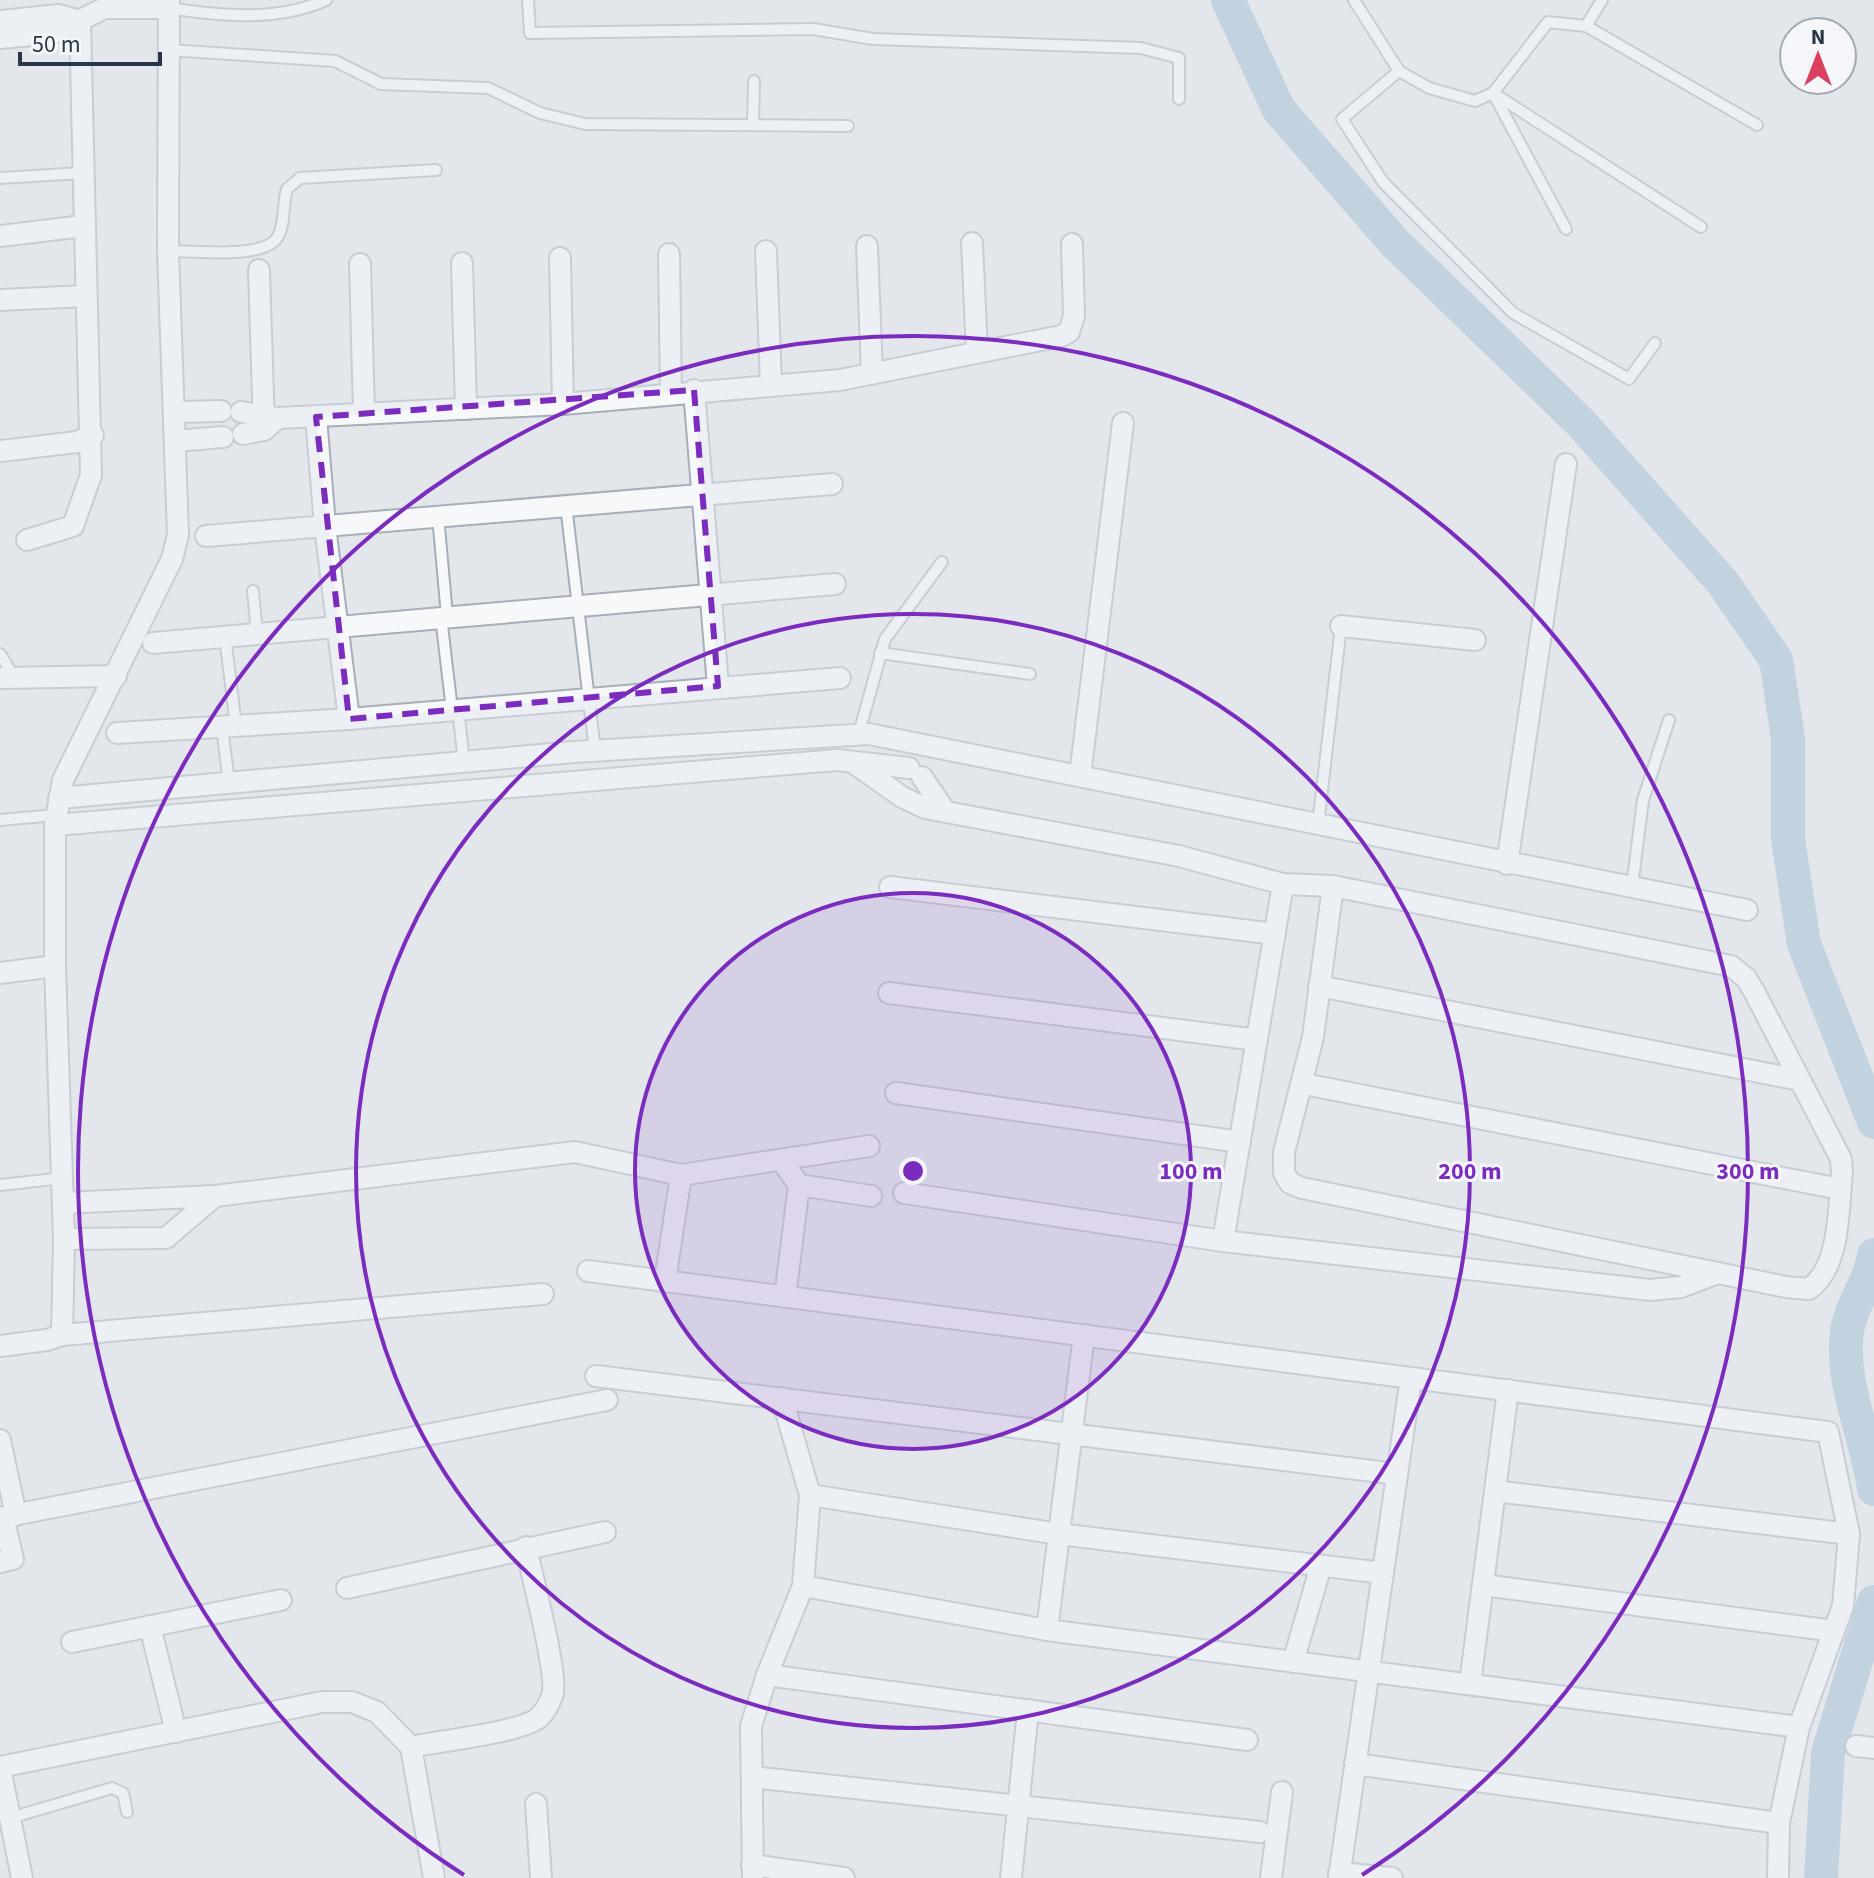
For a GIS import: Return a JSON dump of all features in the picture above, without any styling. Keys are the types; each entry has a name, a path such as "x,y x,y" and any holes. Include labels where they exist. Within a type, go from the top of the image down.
{"street":[{"path":"0,38 54,33 105,8 169,4 168,251 178,535 172,559 63,780 57,813 55,966 63,1178 62,1335"},
{"path":"0,21 59,15 80,21"},
{"path":"27,540 73,526 91,475 93,435 85,296 80,21"},
{"path":"0,236 83,226"},
{"path":"972,243 977,353"},
{"path":"175,412 231,411 268,420 563,404 872,374 1069,332 1074,316 1072,244"},
{"path":"867,246 872,374"},
{"path":"766,251 771,385"},
{"path":"669,254 671,393"},
{"path":"560,258 563,404"},
{"path":"462,263 466,409"},
{"path":"360,264 364,414"},
{"path":"259,270 268,420"},
{"path":"0,300 85,296"},
{"path":"694,390 718,686"},
{"path":"316,417 325,526 349,719"},
{"path":"175,441 233,435 268,420"},
{"path":"1080,776 1123,423"},
{"path":"0,451 77,442 93,435"},
{"path":"1507,864 1566,464"},
{"path":"206,536 832,484"},
{"path":"153,643 709,592 835,584"},
{"path":"1341,626 1475,640"},
{"path":"7,677 116,676"},
{"path":"117,733 349,719 840,678"},
{"path":"57,813 229,783 595,751 859,733 1747,910"},
{"path":"57,813 821,761 915,772 945,811"},
{"path":"854,763 902,797 945,811 1179,856 1283,884 1333,886 1731,966 1746,978 1841,1159 1840,1189 1829,1264 1821,1281 1809,1289 1718,1273 1290,1183 1284,1173 1284,1152 1304,1084 1333,886"},
{"path":"1223,1241 1283,884"},
{"path":"890,887 1275,934"},
{"path":"0,973 55,966"},
{"path":"1319,986 1800,1080"},
{"path":"889,993 1257,1040"},
{"path":"1304,1084 1840,1189"},
{"path":"896,1093 1240,1142"},
{"path":"63,1203 215,1196 575,1152 681,1175 869,1146"},
{"path":"781,1160 799,1185 785,1297"},
{"path":"665,1281 681,1175"},
{"path":"799,1185 871,1196"},
{"path":"904,1193 1223,1241 1650,1290 1681,1287 1718,1273"},
{"path":"64,1239 166,1238 215,1196"},
{"path":"588,1271 1828,1432 1849,1534 1843,1606 1799,1727 1779,1823 1778,1878"},
{"path":"0,1346 62,1335 543,1294"},
{"path":"1047,1630 1084,1335"},
{"path":"596,1376 1397,1474"},
{"path":"1392,1878 1339,1875 1411,1378"},
{"path":"1470,1684 1508,1390"},
{"path":"782,1398 810,1495 803,1586 767,1675 751,1726 752,1872 844,1878"},
{"path":"0,1562 13,1559 3,1517 607,1400"},
{"path":"0,1440 16,1515"},
{"path":"1495,1491 1849,1534"},
{"path":"810,1495 1059,1534 1383,1573"},
{"path":"347,1588 605,1532"},
{"path":"411,1747 519,1725 538,1719 548,1705 553,1691 550,1667 526,1547"},
{"path":"1293,1662 1321,1566"},
{"path":"1483,1585 1834,1631"},
{"path":"803,1586 1047,1630 1799,1727"},
{"path":"72,1642 281,1600"},
{"path":"150,1626 176,1732"},
{"path":"767,1675 1247,1740"},
{"path":"22,1878 0,1767 322,1702 352,1702 377,1712 411,1747 434,1878"},
{"path":"1011,1878 1028,1710"},
{"path":"1355,1764 1779,1823"},
{"path":"752,1777 1260,1832"},
{"path":"1271,1878 1282,1792"},
{"path":"536,1804 541,1878"}],"lane":[{"path":"169,4 204,13 282,13 326,0"},
{"path":"528,0 530,33 813,29 873,39 1141,48 1179,58 1179,99"},
{"path":"1354,0 1399,71 1429,88 1475,101 1493,93 1548,22 1586,26 1757,125"},
{"path":"1586,26 1602,0"},
{"path":"169,50 335,61 381,84 488,88 540,113 585,124 848,126"},
{"path":"1399,71 1342,119 1383,182 1513,313 1629,379 1655,343"},
{"path":"753,125 754,81"},
{"path":"1493,93 1701,227"},
{"path":"1493,93 1566,229"},
{"path":"168,251 254,251 269,246 282,226 287,189 300,178 436,170"},
{"path":"0,178 82,173"},
{"path":"566,505 586,698 595,751"},
{"path":"438,516 444,617 464,762"},
{"path":"859,733 880,653 894,626 942,562"},
{"path":"253,591 257,634"},
{"path":"1318,825 1341,626"},
{"path":"225,636 229,783"},
{"path":"880,653 1030,674"},
{"path":"0,654 7,677"},
{"path":"1632,887 1643,800 1669,720"},
{"path":"0,820 57,813"},
{"path":"0,1185 63,1178"},
{"path":"10,1818 112,1788 119,1788 123,1793 127,1812"}],"highlighted area":[{"path":"694,390 718,686 349,719 316,417"}],"waterway":[{"path":"1228,0 1279,110 1395,243 1581,423 1723,583 1776,660 1788,738 1788,839 1804,944 1874,1122"},
{"path":"1874,1255 1849,1321 1846,1351 1851,1391 1874,1489"},
{"path":"1821,1878 1828,1753 1874,1602"}]}
